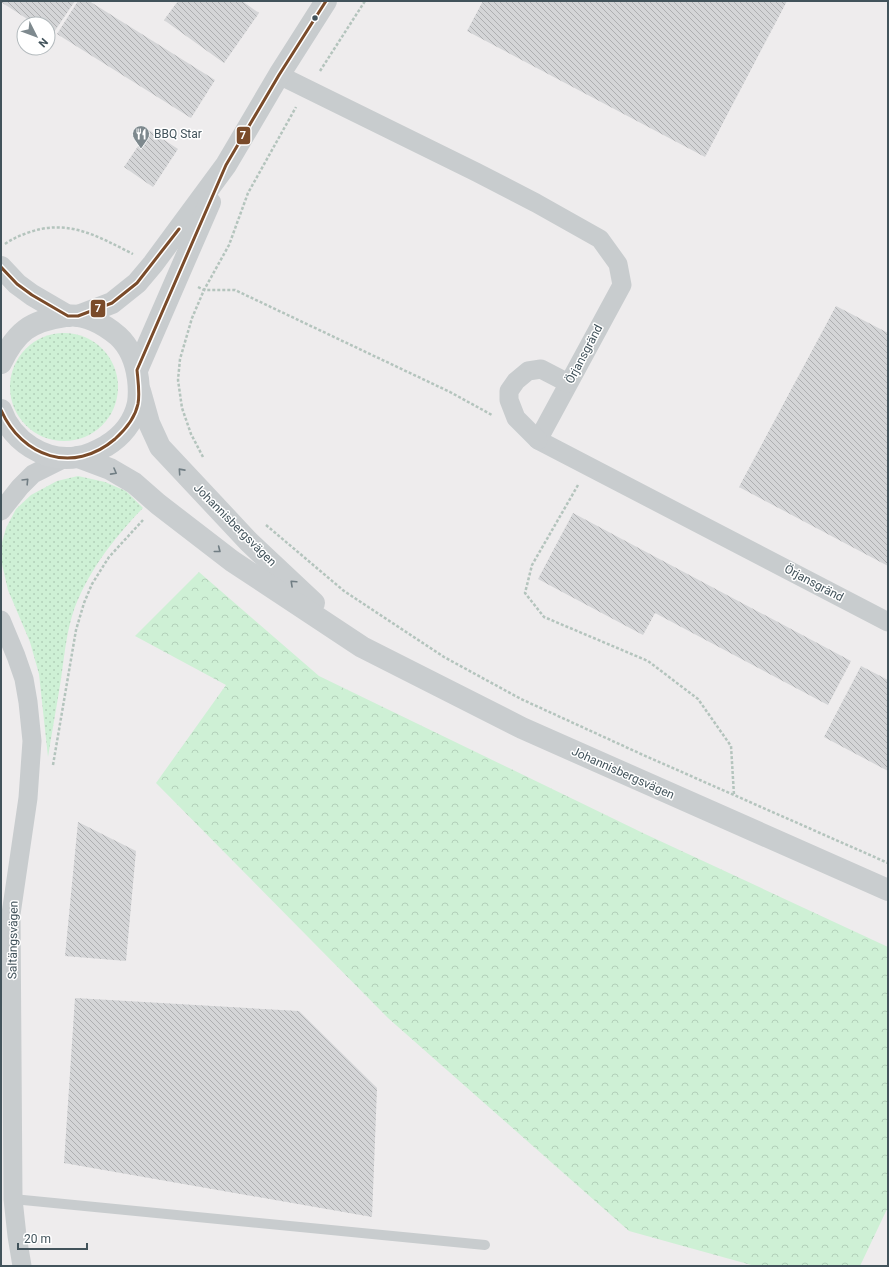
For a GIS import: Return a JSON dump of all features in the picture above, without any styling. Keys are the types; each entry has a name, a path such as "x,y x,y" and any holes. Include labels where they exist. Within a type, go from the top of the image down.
{"main road":[{"path":"1,267 17,284 32,295 73,316"},
{"name":"Johannisbergsvägen","path":"73,316 98,322 120,338 126,346 138,376 149,423 160,447 249,542 362,647"},
{"path":"1,364 9,346 28,328 47,318 73,316"},
{"path":"72,458 95,452 117,439 132,418 138,404 138,376"},
{"name":"Johannisbergsvägen","path":"1,410 10,429 26,444 50,456 72,458 110,469 134,483 158,504 232,561 362,647 522,728 888,890"}],"street":[{"path":"73,316 112,303 137,283 153,264 226,165 279,74 326,1"},
{"name":"Örjansgränd","path":"279,74 529,200 600,239 618,264 622,285 538,440 888,622"},
{"path":"138,376 226,165"},
{"path":"538,440 516,418 509,400 509,391 516,381 528,371 541,369 568,383"},
{"path":"1,511 20,487 33,474 72,458"},
{"name":"Saltängsvägen","path":"1,620 24,679 32,741 28,798 6,914 13,1199 22,1266"}],"lane":[{"path":"13,1199 484,1245"}],"path":[{"path":"203,458 185,419 178,380 180,359 192,318 204,290 229,245 248,193 289,119 365,1"},
{"path":"1,248 17,237 38,229 58,227 80,230 92,234 153,264"},
{"path":"204,290 235,290 450,392 497,418"},
{"path":"589,466 532,565 525,593 544,617 648,661 698,699 731,746 734,795"},
{"path":"53,767 76,630 84,603 92,584 109,557 147,515"},
{"path":"265,524 344,591 444,657 521,699 888,863"}],"green space":[{"path":"64,333 85,337 102,349 114,366 118,387 114,408 102,425 85,437 64,441 43,437 26,425 14,408 10,387 14,366 26,349 43,337"},
{"path":"78,476 105,482 126,491 143,508 121,532 101,558 84,586 72,616 65,648 48,757 39,674 30,642 8,590 2,564 1,546 6,528 16,509 31,495 57,481"},
{"path":"199,572 319,676 645,834 888,947 888,1207 860,1266 755,1266 629,1231 388,1018 156,783 226,685 135,636"}],"building":[{"path":"75,1 56,29 56,16 23,16 1,2"},
{"path":"78,1 89,1 215,80 191,118 57,34"},
{"path":"178,1 242,1 259,13 224,63 164,20"},
{"path":"483,1 787,1 705,157 467,31"},
{"path":"149,130 178,149 153,187 124,167"},
{"path":"836,306 888,333 888,566 739,487"},
{"path":"573,513 851,661 828,705 655,613 643,635 538,579"},
{"path":"861,666 888,680 888,771 824,737"},
{"path":"78,822 136,851 126,961 65,956"},
{"path":"75,998 299,1011 377,1088 372,1217 64,1163"}],"transit line":[{"name":"7","path":"1,410 10,426 22,439 35,449 50,456 66,458 82,456 99,450 115,439 126,428 135,414 139,400 137,370 226,165 279,75 326,1"},
{"name":"7","path":"1,267 17,284 32,295 68,316 78,316 112,303 137,283 179,229"}],"place":[{"name":"BBQ Star","path":"141,149"}]}
